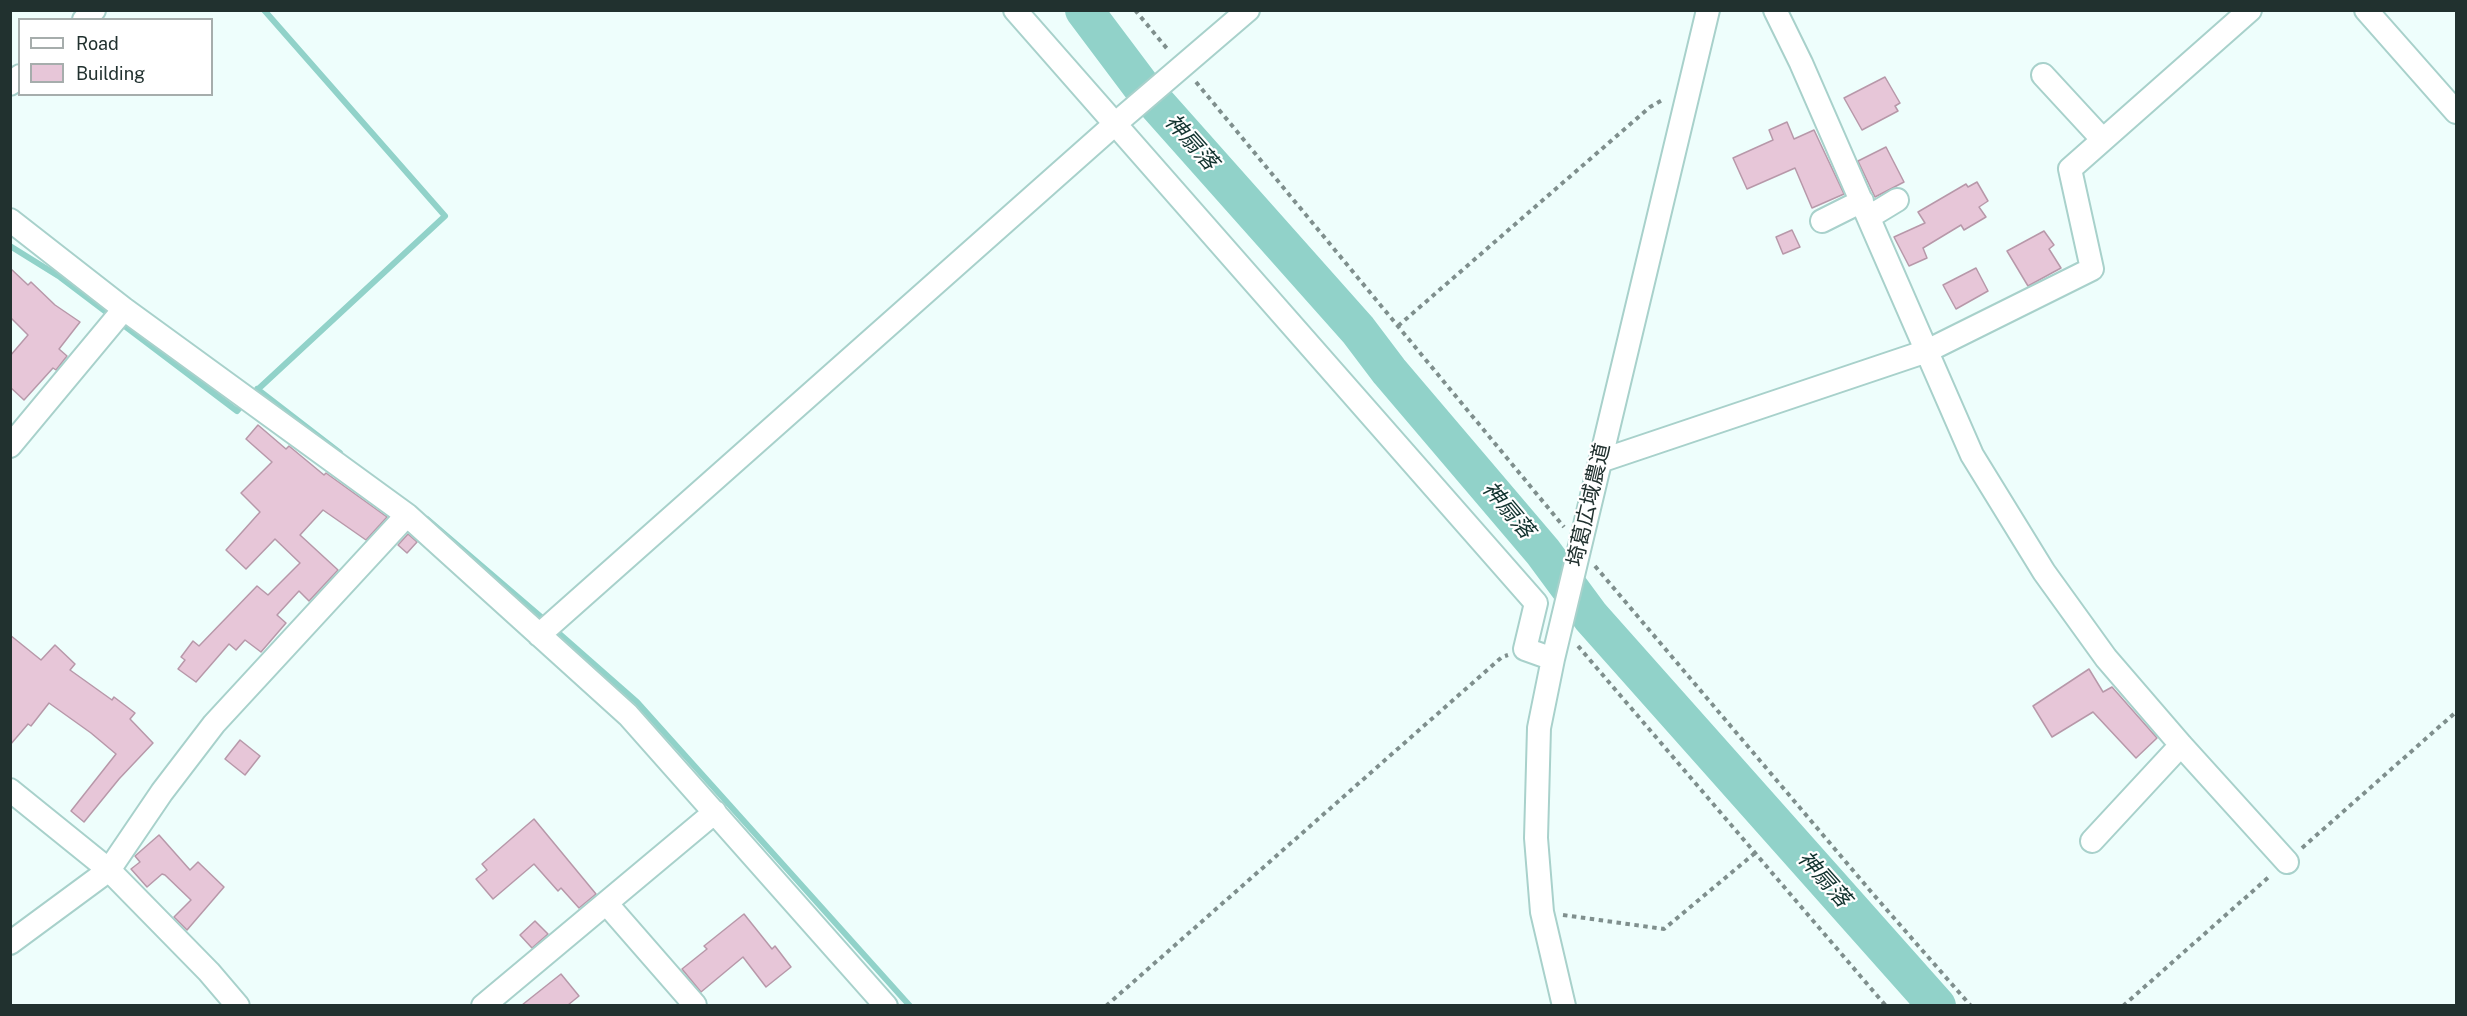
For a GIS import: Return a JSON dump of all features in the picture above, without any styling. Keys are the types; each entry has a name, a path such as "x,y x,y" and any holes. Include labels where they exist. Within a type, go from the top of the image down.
{"street":[{"path":"1015,10 1536,603 1525,649 1553,659"},
{"path":"540,635 1115,124 1248,10"},
{"name":"埼葛広域農道","path":"1564,1005 1542,912 1536,838 1539,728 1553,659 1708,10"},
{"path":"1775,10 1802,63 1972,455 2044,572 2106,658 2287,862"},
{"path":"1600,461 1927,351 2092,269 2070,169 2250,10"},
{"path":"2366,10 2457,112"},
{"path":"2043,75 2103,140"},
{"path":"1822,220 1897,200"},
{"path":"10,220 124,309 407,515 628,715 886,1005"},
{"path":"10,446 124,309"},
{"path":"10,943 110,870 162,792 214,724 407,515"},
{"path":"2092,841 2181,745"},
{"path":"10,790 110,870 238,1005"},
{"path":"483,1005 715,812"},
{"path":"606,903 695,1005"}],"path":[{"path":"1135,10 1566,528 1581,541 1873,894 1971,1005"},
{"path":"1398,326 1650,107 1690,85"},
{"path":"1561,626 1886,1005"},
{"path":"1106,1005 1502,657 1525,649"},
{"path":"1542,912 1664,929 1755,853"}],"building":[{"path":"1885,77 1900,103 1895,106 1898,111 1862,130 1844,98"},
{"path":"1787,122 1794,139 1814,130 1844,194 1812,208 1795,168 1747,189 1733,158 1773,140 1769,130"},
{"path":"1886,147 1904,182 1875,197 1858,161"},
{"path":"1977,182 1988,201 1979,207 1986,217 1964,230 1961,225 1923,248 1927,258 1909,266 1894,237 1925,223 1918,212 1966,184 1968,187"},
{"path":"1792,230 1800,247 1783,254 1776,237"},
{"path":"2044,231 2054,245 2049,249 2061,268 2028,286 2007,251"},
{"path":"10,268 28,285 31,282 55,305 80,322 59,349 67,356 56,370 53,368 24,400 10,387 10,356 28,335 10,317"},
{"path":"1976,268 1988,291 1956,309 1943,285"},
{"path":"258,425 286,449 289,446 324,475 326,473 387,517 366,540 323,510 300,535 338,570 309,601 299,591 277,615 286,623 261,652 245,640 236,650 229,644 196,682 178,669 185,660 181,657 193,641 199,646 257,586 268,595 300,563 275,539 246,569 226,550 260,512 241,493 272,462 246,439"},
{"path":"408,534 417,542 407,553 398,545"},
{"path":"10,635 41,660 55,645 75,664 70,670 112,700 114,697 135,713 130,719 153,743 119,779 84,822 71,811 116,754 49,703 31,726 28,724 10,745"},
{"path":"2089,669 2103,692 2112,687 2157,738 2136,758 2093,712 2052,737 2033,706"},
{"path":"240,740 260,756 245,775 225,759"},
{"path":"534,819 596,894 579,908 561,888 558,891 534,864 493,899 476,879 487,870 482,864"},
{"path":"159,835 190,870 198,862 224,887 187,930 174,917 191,900 165,875 162,874 147,887 131,869 140,862 135,856"},
{"path":"744,914 772,949 775,946 791,967 766,987 743,957 701,992 682,969 707,949 704,946"},
{"path":"535,921 548,934 532,948 520,935"},
{"path":"561,974 579,996 568,1005 522,1005"}],"waterway":[{"path":"255,392 445,216 264,10"},
{"name":"神扇落","path":"1084,10 1141,86 1358,330 1389,371 1543,552 1591,617 1937,1006"},
{"path":"10,246 60,277 237,411 244,403"},
{"path":"257,389 340,453"},
{"path":"427,519 547,622"},
{"path":"554,629 637,702 910,1006"}]}
